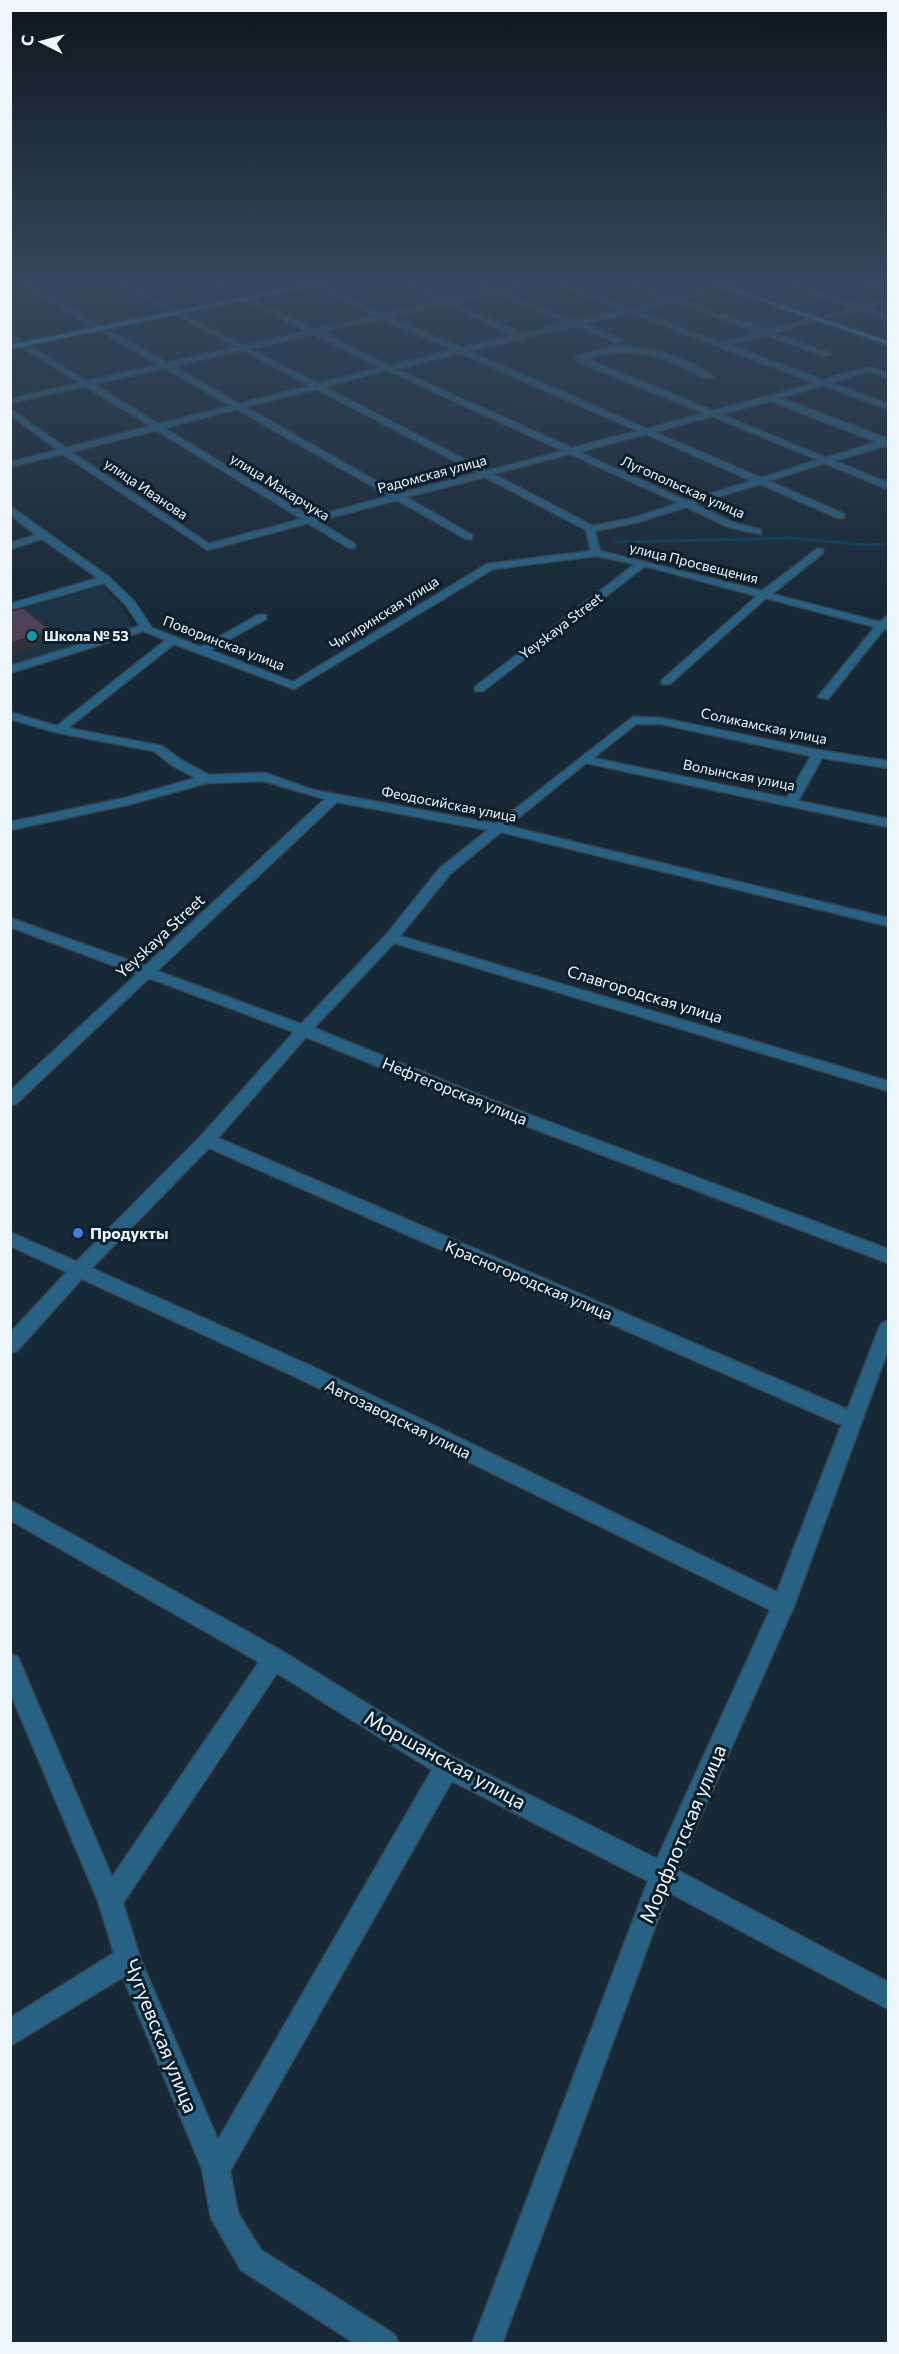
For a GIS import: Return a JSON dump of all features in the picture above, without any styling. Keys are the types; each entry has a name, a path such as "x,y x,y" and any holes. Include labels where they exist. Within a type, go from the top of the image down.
{"street":[{"path":"10,401 60,390"},
{"name":"улица Макарчука","path":"97,390 352,546"},
{"path":"207,390 400,496 469,537"},
{"path":"10,465 156,426 310,390"},
{"path":"321,390 592,529 762,482 888,442"},
{"name":"Лугопольская улица","path":"436,390 737,527 758,532"},
{"path":"552,390 841,516"},
{"path":"654,390 888,486"},
{"name":"Радомская улица","path":"208,547 798,390"},
{"path":"839,390 888,407"},
{"path":"772,398 888,442"},
{"name":"улица Иванова","path":"10,411 64,451 208,547"},
{"name":"Поворинская улица","path":"10,509 43,536 106,579 130,603 146,627 201,651 294,686"},
{"path":"592,529 590,531 596,553"},
{"path":"10,546 43,536"},
{"path":"666,682 765,594 820,551"},
{"name":"улица Просвещения","path":"490,566 596,553 886,623"},
{"name":"Yeyskaya Street","path":"479,689 643,563"},
{"name":"Чигиринская улица","path":"294,686 490,566"},
{"path":"10,606 106,579"},
{"path":"201,651 262,617"},
{"path":"824,697 886,623"},
{"path":"10,670 146,627"},
{"path":"59,730 174,639"},
{"path":"10,715 59,730 158,748 177,763 207,779"},
{"name":"Соликамская улица","path":"583,759 633,720 679,724 818,754 888,764"},
{"path":"792,801 818,754"},
{"path":"10,1346 81,1268 207,1140 304,1030 391,938 445,871 583,759"},
{"name":"Волынская улица","path":"583,759 792,801 888,823"},
{"name":"Феодосийская улица","path":"10,826 127,801 207,779 265,777 310,793 499,828 888,922"},
{"name":"Yeyskaya Street","path":"10,1100 335,797"},
{"name":"Нефтегорская улица","path":"16,924 304,1030 498,1110 888,1256"},
{"name":"Славгородская улица","path":"391,938 888,1086"},
{"name":"Красногородская улица","path":"207,1140 851,1420"},
{"name":"Автозаводская улица","path":"10,1238 81,1268 376,1408 783,1606"},
{"name":"Морфлотская улица","path":"487,2343 662,1875 783,1606 851,1420 888,1328"},
{"name":"Моршанская улица","path":"10,1509 274,1659 447,1766 662,1875 888,1996"},
{"path":"110,1901 274,1659"},
{"name":"Чугуевская улица","path":"10,1665 110,1901 128,1959 216,2169 225,2218 251,2260 384,2343"},
{"path":"216,2169 447,1766"},
{"path":"10,2033 128,1959"}],"shaded area":[{"path":"102,586 119,603 133,627 11,666 11,612"}],"building":[{"path":"23,608 51,631 11,643 10,611"}],"waterway":[{"path":"616,542 794,538 863,545 888,544"}],"place":[{"name":"Школа № 53","path":"32,636"},
{"name":"Продукты","path":"78,1233"}]}
